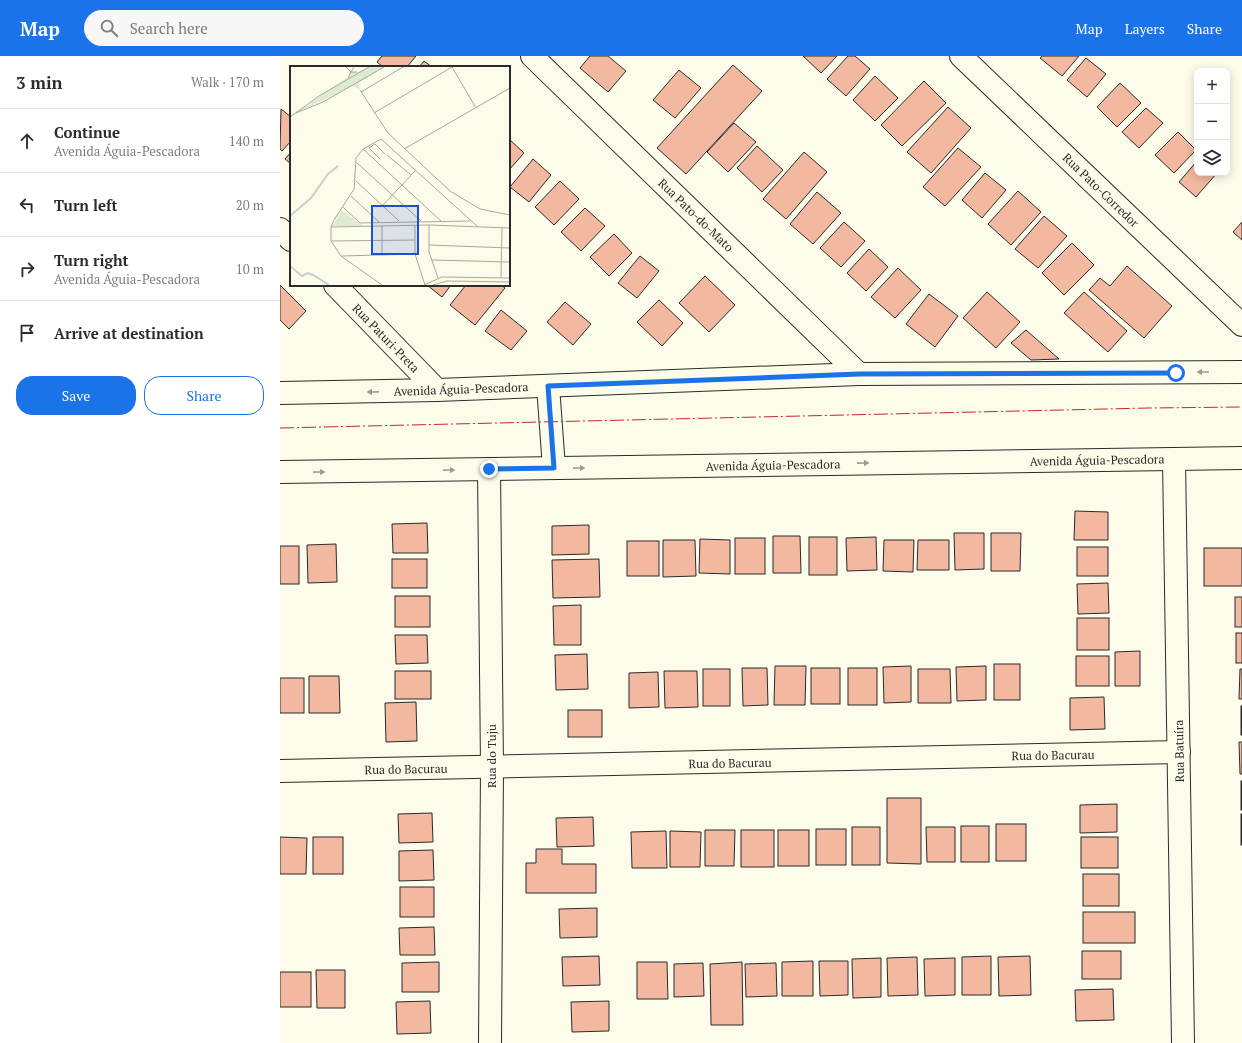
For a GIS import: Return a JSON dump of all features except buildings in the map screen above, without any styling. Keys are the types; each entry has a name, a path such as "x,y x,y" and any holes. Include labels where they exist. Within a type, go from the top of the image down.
{"street":[{"name":"Rua Pato-do-Mato","path":"532,56 859,374"},
{"name":"Rua Pato-Corredor","path":"961,56 1242,325"},
{"path":"280,229 290,239"},
{"name":"Rua Paturi-Preta","path":"337,286 437,390"},
{"name":"Avenida Águia-Pescadora","path":"280,393 437,390 859,374 1242,372"},
{"path":"548,386 554,468"},
{"name":"Avenida Águia-Pescadora","path":"280,472 1242,458"},
{"name":"Rua Batuíra","path":"1174,459 1183,1043"},
{"name":"Rua do Tuju","path":"489,469 492,768 490,1043"},
{"name":"Rua do Bacurau","path":"280,771 492,768 1179,752"}],"power":[{"path":"280,428 1242,407"}],"route":[{"path":"489,469 554,468 548,386 859,374 1176,373"}]}
